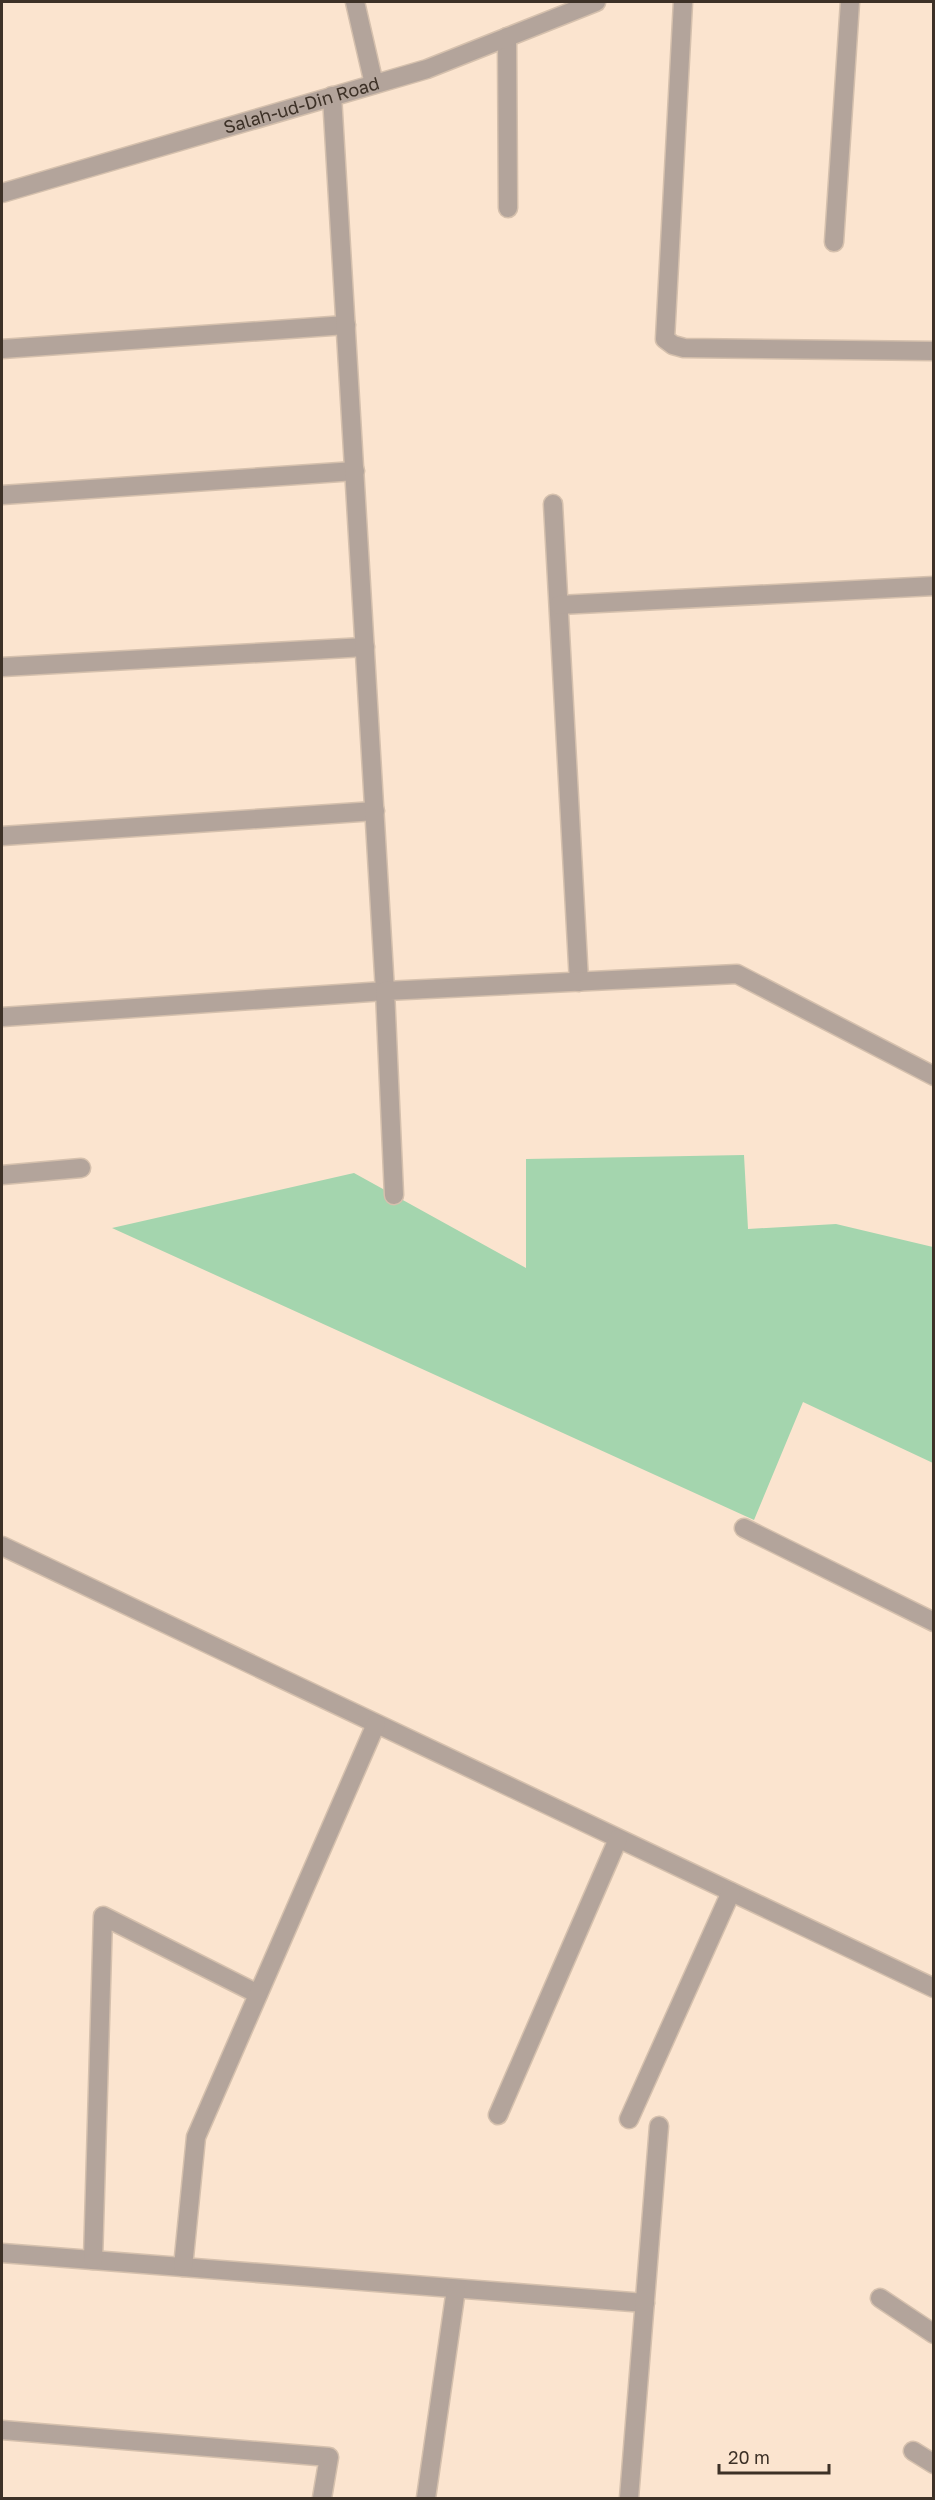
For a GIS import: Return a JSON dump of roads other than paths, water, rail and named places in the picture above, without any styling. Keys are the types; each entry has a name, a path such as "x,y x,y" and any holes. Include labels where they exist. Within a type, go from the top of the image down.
{"street":[{"path":"355,2 374,84"},
{"name":"Salah-ud-Din Road","path":"2,193 428,69 596,2"},
{"path":"683,2 665,339 673,345 684,348 933,351"},
{"path":"834,242 850,2"},
{"path":"507,37 508,208"},
{"path":"332,96 375,811 394,1195"},
{"path":"2,349 345,325"},
{"path":"2,495 355,471"},
{"path":"553,504 579,982"},
{"path":"559,605 933,586"},
{"path":"2,667 365,647"},
{"path":"2,836 375,811"},
{"path":"2,1017 385,991 737,974 933,1076"},
{"path":"2,1175 81,1168"},
{"path":"744,1528 933,1622"},
{"path":"2,1546 933,1988"},
{"path":"183,2267 196,2137 376,1724"},
{"path":"498,2115 618,1839"},
{"path":"629,2119 731,1892"},
{"path":"93,2260 103,1916 258,1994"},
{"path":"629,2499 658,2126"},
{"path":"2,2253 645,2303"},
{"path":"426,2499 456,2289"},
{"path":"880,2298 933,2334"},
{"path":"2,2430 329,2457 322,2499"},
{"path":"913,2451 933,2464"}]}
